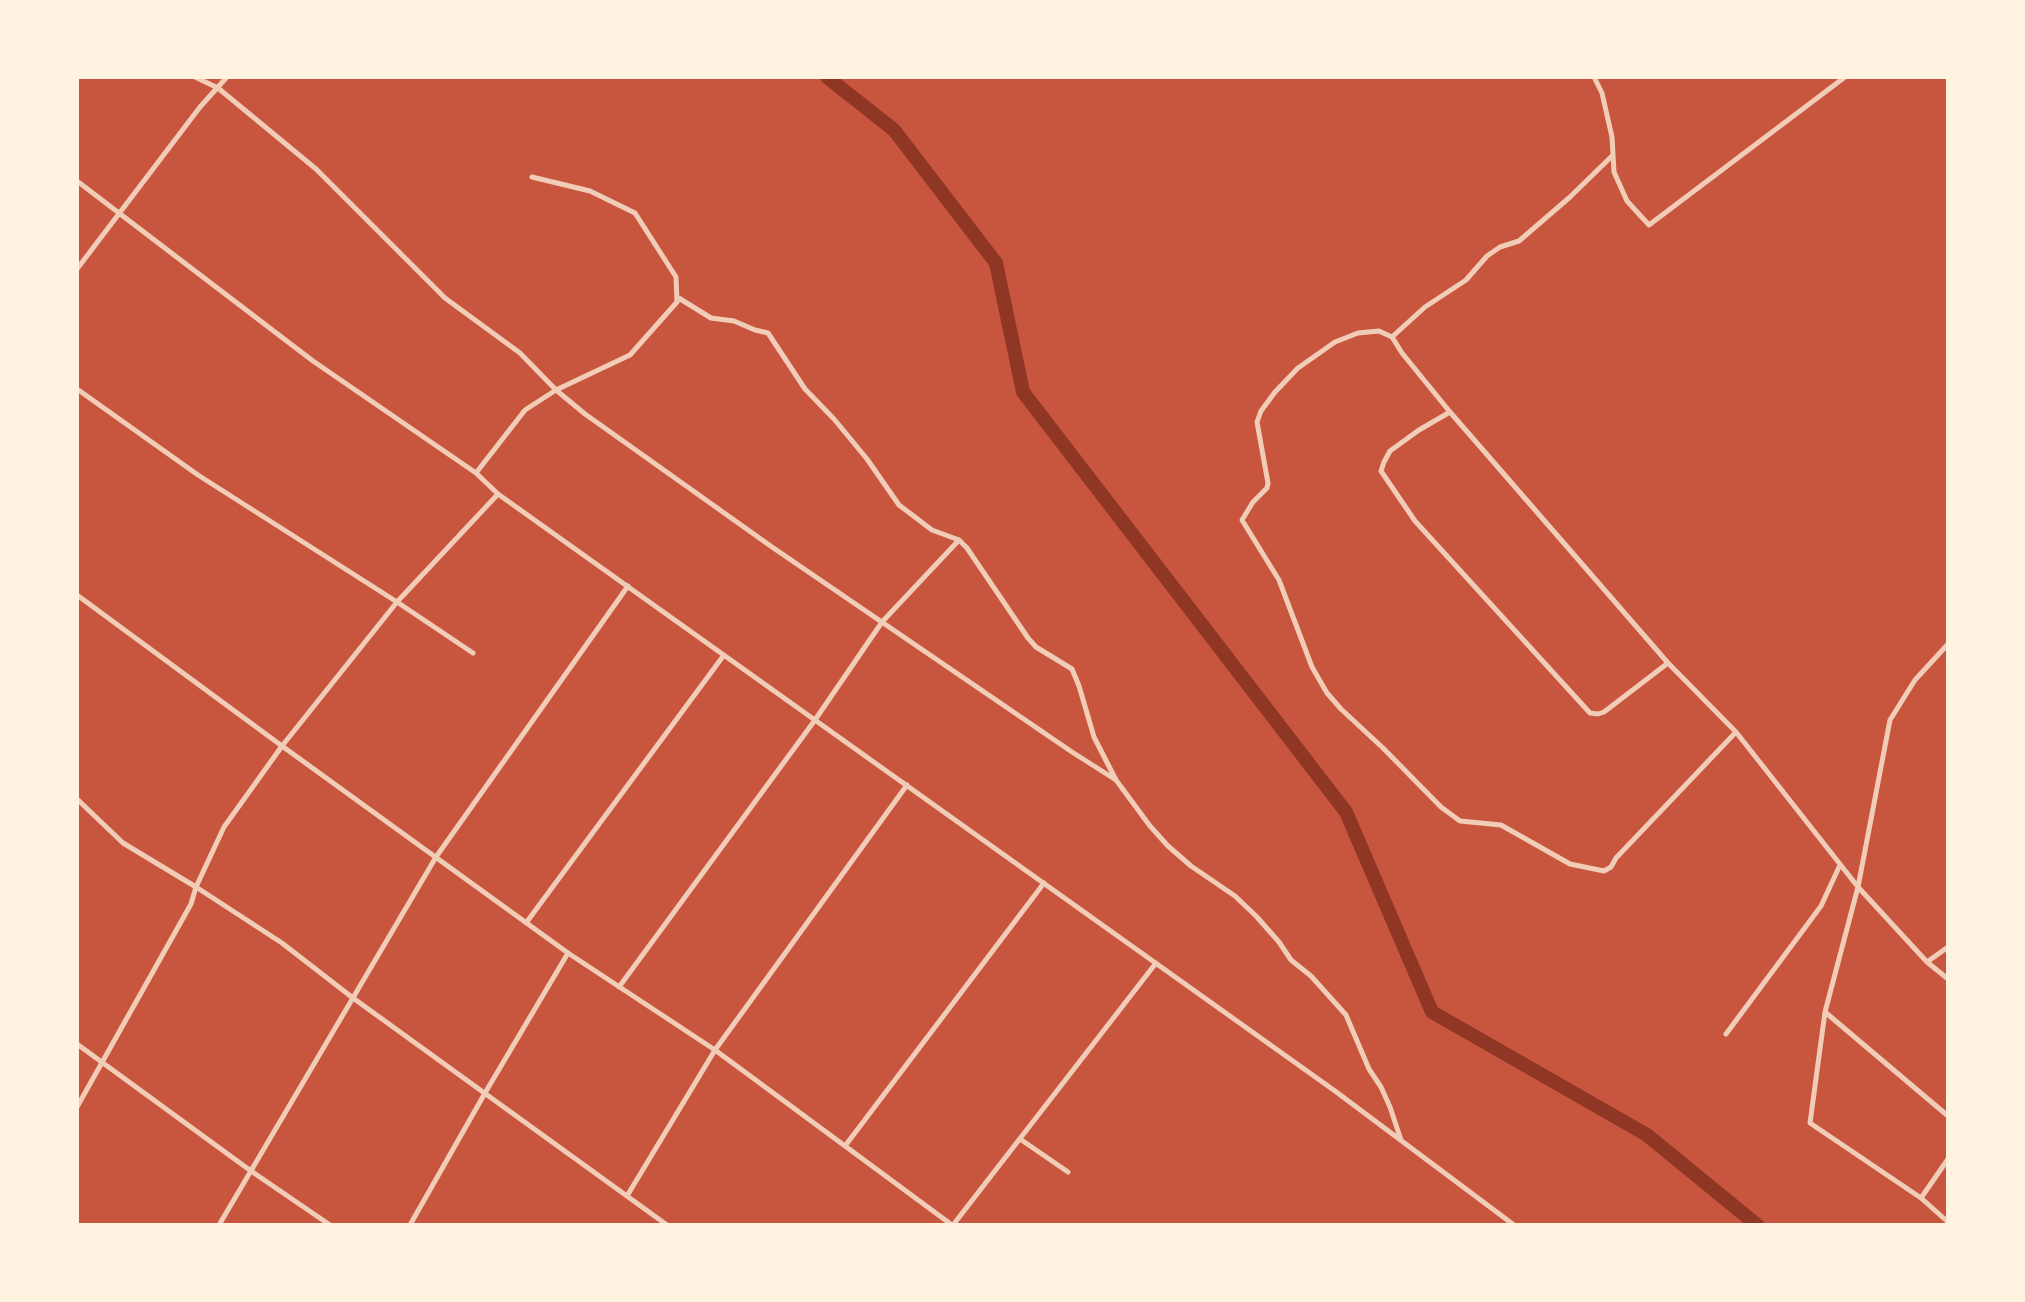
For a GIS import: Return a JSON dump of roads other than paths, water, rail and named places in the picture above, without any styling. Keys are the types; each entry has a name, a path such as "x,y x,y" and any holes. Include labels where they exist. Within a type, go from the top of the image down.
{"street":[{"path":"195,77 218,88 316,169 445,298 520,353 556,390 649,461 1116,780"},
{"path":"77,269 200,107 227,77"},
{"path":"1594,77 1602,93 1612,137 1614,172 1627,201 1649,225 1845,77"},
{"path":"1392,337 1425,307 1466,280 1488,256 1500,247 1519,241 1613,155"},
{"path":"475,473 525,410 556,390 630,355 677,302 676,277 635,213 590,191 532,177"},
{"path":"77,181 313,360 475,473 498,494 1324,1083 1514,1225"},
{"path":"677,297 711,318 734,321 768,333 805,389 867,459 900,505 932,530 959,540 979,562 1028,638 1036,647 1072,669 1094,737 1116,780 1168,846 1249,909 1279,942 1291,960 1311,975 1346,1015 1369,1069 1390,1107 1401,1140"},
{"path":"1736,732 1616,858 1611,867 1604,871 1570,864 1501,825 1460,821 1441,807 1327,693 1312,667 1279,580 1242,520 1269,483 1257,422 1261,411 1298,368 1335,342 1358,333 1379,331 1392,337 1450,412 1668,663 1736,732 1858,887 1927,962 1948,979"},
{"path":"77,389 198,475 474,653"},
{"path":"1450,412 1390,451 1381,471 1415,521 1590,713 1604,712 1668,663"},
{"path":"77,1107 191,905 196,887 224,827 282,746 397,602 498,494"},
{"path":"619,987 815,720 882,622 959,540"},
{"path":"219,1225 436,858 628,586"},
{"path":"77,595 526,923 715,1050 952,1225 1156,963"},
{"path":"1948,644 1915,680 1890,720 1858,887 1825,1012 1810,1123 1921,1198 1948,1222"},
{"path":"526,923 724,655"},
{"path":"626,1196 715,1050 907,785"},
{"path":"77,799 123,843 282,943 353,998 667,1225"},
{"path":"1726,1034 1821,906 1840,865"},
{"path":"845,1146 1044,883"},
{"path":"1927,962 1948,947"},
{"path":"410,1225 568,953"},
{"path":"1825,1012 1948,1116"},
{"path":"77,1044 330,1225"},
{"path":"1020,1139 1068,1172"},
{"path":"1921,1198 1948,1159"}],"waterway":[{"path":"827,77 894,130 996,263 1023,392 1346,812 1432,1012 1647,1135 1757,1225"}]}
